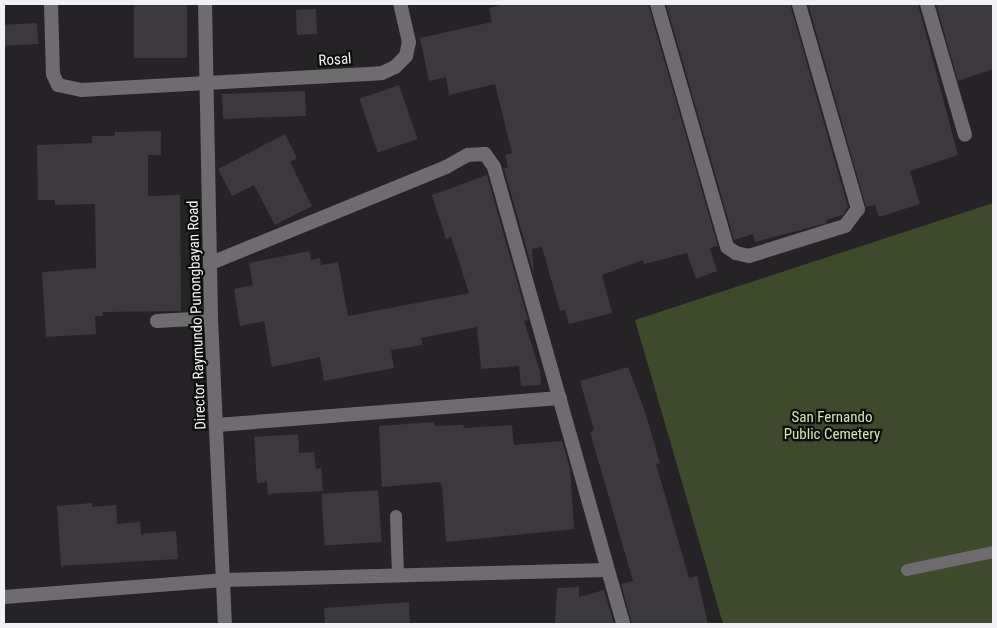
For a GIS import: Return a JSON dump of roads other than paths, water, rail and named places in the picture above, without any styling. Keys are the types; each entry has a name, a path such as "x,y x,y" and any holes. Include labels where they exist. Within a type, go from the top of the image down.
{"street":[{"name":"Rosal","path":"51,4 52,60 58,85 81,90 382,73 395,67 406,56 409,42 400,4"},
{"name":"Director Raymundo Punongbayan Road","path":"205,4 212,318 225,624"},
{"path":"657,4 727,246 736,253 749,256 845,226 858,209 799,4"},
{"path":"927,4 965,135"},
{"path":"211,263 446,167 468,155 485,154 494,167 560,398 606,570 623,624"},
{"path":"157,321 212,318"},
{"path":"217,425 560,398"},
{"path":"4,597 223,580 606,570"}],"lane":[{"path":"396,516 398,576"},
{"path":"907,570 993,552"}],"park label":[{"name":"San Fernando Public Cemetery","path":"832,426"}]}
